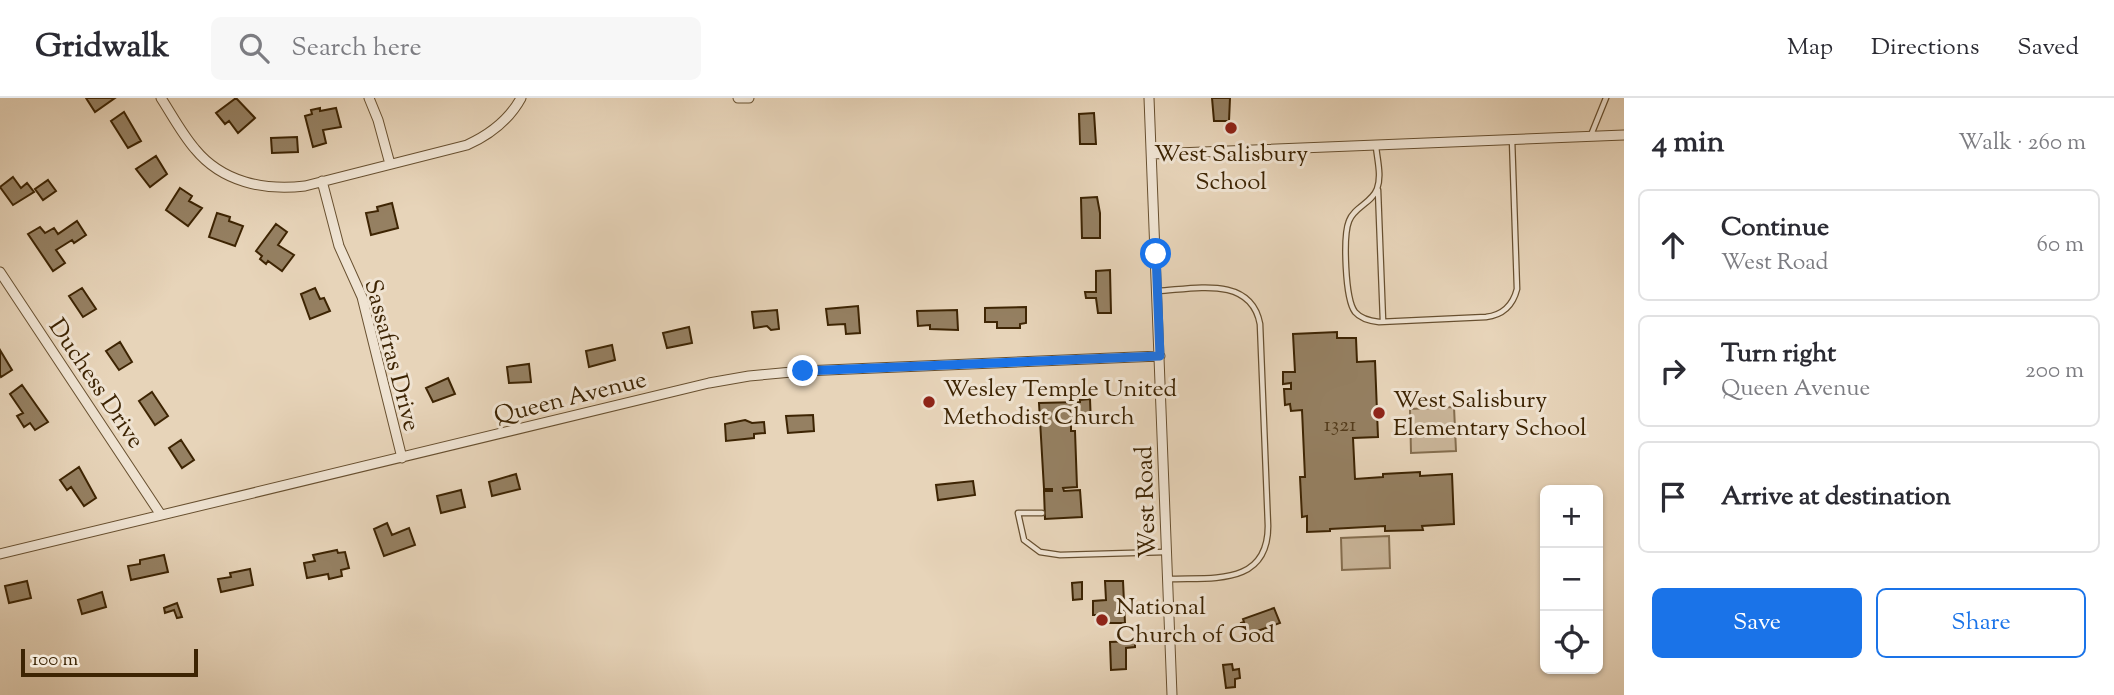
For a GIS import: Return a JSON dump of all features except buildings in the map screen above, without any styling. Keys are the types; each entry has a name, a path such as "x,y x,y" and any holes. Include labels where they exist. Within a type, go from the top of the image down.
{"street":[{"path":"161,98 194,148 211,164 245,183 285,188 454,149 479,139 500,124 521,98"},
{"path":"369,98 390,164"},
{"path":"738,98 749,98"},
{"name":"West Road","path":"1149,98 1172,695"},
{"path":"1152,154 1624,135"},
{"name":"Sassafras Drive","path":"322,181 339,246 362,297 401,458"},
{"name":"Duchess Drive","path":"0,272 161,515"},
{"name":"Queen Avenue","path":"0,554 709,383 749,376 1160,356"}],"lane":[{"path":"1591,136 1606,98"},
{"path":"1378,186 1371,198 1350,218 1346,239 1350,303 1359,316 1383,322 1486,317 1501,313 1515,297 1517,281 1512,139"},
{"path":"1376,145 1383,322"},
{"path":"1158,291 1227,288 1247,298 1256,312 1259,324 1268,526 1263,552 1253,566 1244,572 1224,577 1167,579"},
{"path":"1042,513 1018,513 1024,540 1040,552 1060,555 1166,552"}],"shaded area":[{"path":"1454,407 1456,451 1411,453 1410,409"},
{"path":"1389,536 1390,568 1342,570 1341,538"}],"place":[{"name":"West Salisbury School","path":"1231,128"},
{"name":"Wesley Temple United Methodist Church","path":"929,402"},
{"name":"West Salisbury Elementary School","path":"1379,413"},
{"name":"National Church of God","path":"1102,620"}],"route":[{"path":"803,371 1160,356 1156,254"}]}
